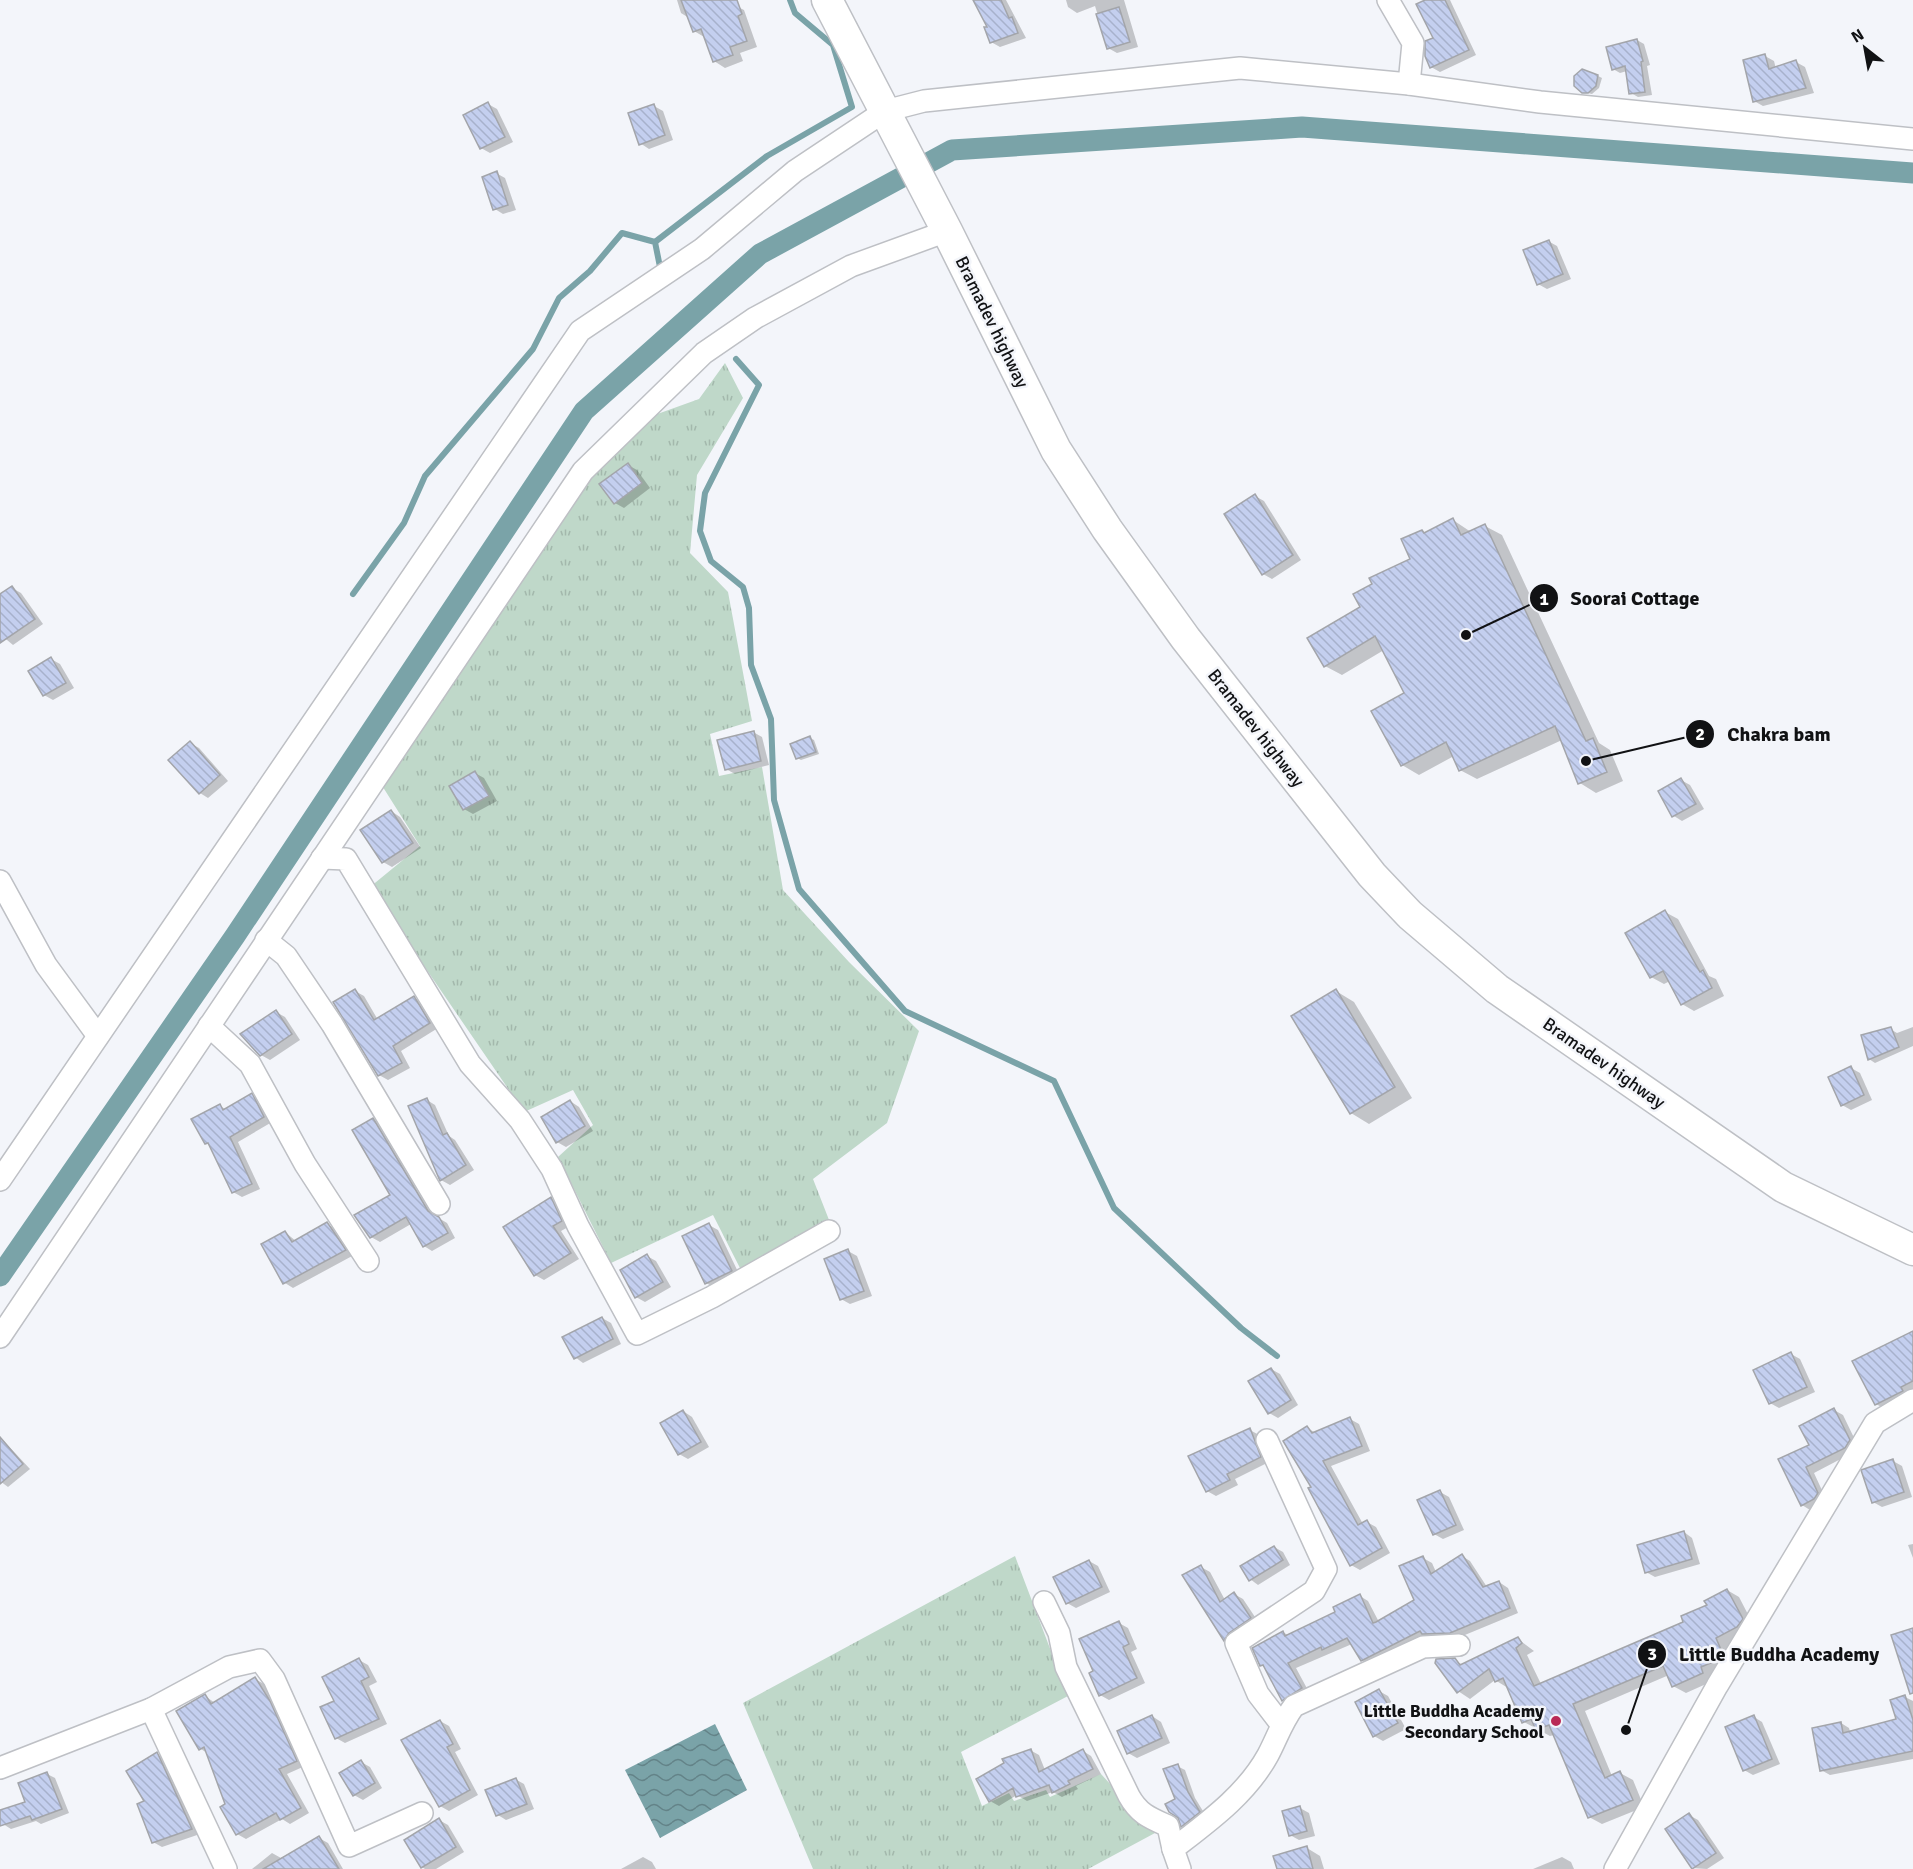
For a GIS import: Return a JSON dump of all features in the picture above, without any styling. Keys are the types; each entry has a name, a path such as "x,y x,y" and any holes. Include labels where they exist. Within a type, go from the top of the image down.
{"street":[{"name":"Bramadev highway","path":"827,0 1056,450 1101,519 1186,639 1372,875 1410,915 1497,989 1774,1181 1913,1250"},
{"path":"1388,0 1413,43 1409,84"},
{"path":"0,1180 580,331 702,249 795,171 887,115 924,101 1239,68 1409,84 1540,102 1913,139"},
{"path":"0,1336 583,471 704,353 755,318 851,266 944,226"},
{"path":"322,858 346,859 470,1064 520,1120 552,1169 578,1226 637,1334 712,1297 829,1231"},
{"path":"0,881 46,965 98,1036"},
{"path":"266,940 286,956 332,1024 439,1204"},
{"path":"209,1026 250,1064 305,1164 368,1261"},
{"path":"1615,1869 1700,1717 1875,1423 1913,1400"},
{"path":"1268,1440 1326,1569 1314,1591 1236,1643 1258,1694 1281,1724"},
{"path":"1044,1602 1059,1633 1066,1667 1133,1803 1145,1816 1168,1826 1180,1869"},
{"path":"1173,1849 1225,1809 1267,1756 1281,1724 1294,1706 1423,1647 1459,1645"},
{"path":"0,1768 151,1709 229,1667 261,1660 274,1679 349,1846 422,1813"},
{"path":"151,1709 226,1869"}],"green space":[{"path":"725,363 743,398 697,475 690,553 728,592 752,721 710,734 719,776 762,767 783,890 849,962 919,1031 887,1123 813,1179 831,1225 741,1270 713,1215 611,1263 558,1157 593,1125 573,1090 524,1112 370,887 420,846 381,784 510,589 592,477 649,417 699,399"},
{"path":"1015,1556 1068,1696 961,1752 982,1806 1009,1793 1014,1801 1046,1790 1050,1797 1101,1774 1155,1833 1088,1869 813,1869 743,1703"}],"water":[{"path":"715,1724 747,1790 660,1838 625,1770"}],"building":[{"path":"681,0 737,0 742,14 738,16 747,41 730,47 733,55 713,62 701,29 693,32"},
{"path":"973,0 1001,0 1009,18 1012,17 1018,33 990,43 984,27 987,27"},
{"path":"1425,0 1445,0 1469,50 1430,68 1425,56 1425,41 1433,38 1416,4"},
{"path":"1119,7 1130,42 1107,49 1096,14"},
{"path":"1637,39 1643,61 1641,62 1645,92 1629,94 1625,66 1612,70 1606,47"},
{"path":"1765,54 1769,69 1796,60 1806,88 1753,102 1743,60"},
{"path":"1582,69 1598,75 1596,86 1588,93 1582,93 1574,86 1574,76"},
{"path":"488,102 505,137 480,149 463,115"},
{"path":"654,104 665,135 639,145 628,113"},
{"path":"497,171 508,205 493,210 482,177"},
{"path":"1549,240 1563,274 1537,285 1523,250"},
{"path":"628,463 642,483 614,504 599,484"},
{"path":"1255,494 1293,555 1262,575 1224,514"},
{"path":"1453,518 1461,535 1485,524 1586,741 1593,738 1607,772 1578,784 1555,726 1459,771 1446,742 1401,766 1371,711 1404,693 1375,636 1324,667 1307,638 1360,607 1353,594 1372,584 1369,578 1410,559 1401,539 1422,530 1424,533"},
{"path":"12,586 35,619 0,643 0,594"},
{"path":"51,657 66,683 43,696 28,671"},
{"path":"754,731 761,761 725,770 717,740"},
{"path":"810,736 816,752 796,759 790,744"},
{"path":"190,741 220,775 199,794 168,760"},
{"path":"475,771 489,796 463,810 449,786"},
{"path":"1681,778 1696,804 1672,817 1658,791"},
{"path":"391,810 413,843 382,863 360,830"},
{"path":"1665,910 1700,972 1703,970 1712,988 1681,1005 1663,971 1650,978 1625,933"},
{"path":"355,989 374,1020 414,996 430,1023 393,1046 402,1063 378,1076 333,1002"},
{"path":"1336,989 1395,1087 1350,1114 1291,1016"},
{"path":"276,1010 292,1034 260,1056 240,1034"},
{"path":"1891,1027 1899,1047 1868,1060 1861,1035"},
{"path":"1851,1066 1864,1095 1841,1106 1828,1077"},
{"path":"252,1093 264,1117 230,1137 252,1184 232,1193 208,1143 205,1144 191,1119 220,1104 223,1110"},
{"path":"427,1098 443,1135 447,1133 466,1165 440,1181 408,1106"},
{"path":"570,1100 585,1126 556,1143 541,1117"},
{"path":"373,1118 428,1211 439,1217 448,1233 423,1247 406,1217 370,1238 354,1215 390,1195 352,1130"},
{"path":"551,1197 562,1221 553,1226 571,1253 534,1276 503,1227"},
{"path":"327,1222 346,1250 283,1284 261,1244 285,1231 292,1242"},
{"path":"709,1223 732,1271 705,1284 682,1236"},
{"path":"848,1249 864,1291 840,1300 824,1259"},
{"path":"647,1254 663,1282 635,1298 620,1270"},
{"path":"602,1317 613,1339 574,1359 562,1337"},
{"path":"1913,1331 1913,1381 1901,1387 1903,1391 1875,1405 1852,1361"},
{"path":"1791,1352 1807,1387 1769,1404 1753,1370"},
{"path":"1271,1368 1291,1400 1268,1414 1248,1381"},
{"path":"1834,1408 1850,1440 1845,1448 1806,1467 1818,1493 1814,1499 1801,1506 1778,1459 1809,1445 1799,1426"},
{"path":"683,1410 701,1442 678,1455 660,1423"},
{"path":"1350,1417 1362,1446 1323,1461 1358,1525 1367,1520 1382,1548 1350,1566 1308,1488 1311,1487 1283,1441 1307,1426 1312,1433"},
{"path":"1250,1428 1261,1457 1227,1474 1230,1480 1206,1492 1188,1456"},
{"path":"0,1437 23,1464 0,1484"},
{"path":"1893,1459 1904,1492 1872,1503 1861,1470"},
{"path":"1440,1490 1456,1525 1433,1535 1417,1500"},
{"path":"1684,1531 1692,1559 1645,1573 1637,1545"},
{"path":"1274,1546 1283,1560 1249,1581 1240,1566"},
{"path":"1462,1554 1483,1587 1499,1581 1510,1608 1450,1633 1422,1634 1420,1631 1361,1661 1347,1638 1322,1650 1321,1647 1288,1663 1302,1688 1282,1701 1263,1665 1260,1666 1252,1648 1283,1631 1285,1636 1335,1612 1333,1607 1360,1594 1373,1623 1376,1622 1414,1600 1399,1566 1423,1556 1431,1574"},
{"path":"1089,1560 1102,1587 1066,1604 1053,1577"},
{"path":"1201,1565 1220,1602 1234,1592 1251,1618 1229,1633 1224,1641 1182,1575"},
{"name":"Little Buddha Academy Secondary School","path":"1727,1589 1743,1619 1737,1627 1716,1638 1722,1652 1718,1660 1701,1667 1703,1673 1672,1687 1663,1666 1573,1704 1605,1778 1620,1771 1633,1800 1588,1818 1549,1725 1536,1730 1531,1719 1522,1723 1503,1678 1495,1682 1489,1669 1457,1693 1435,1663 1436,1659 1455,1658 1460,1665 1518,1637 1522,1643 1516,1648 1534,1686 1683,1622 1681,1616 1707,1605 1704,1601"},
{"path":"1119,1621 1129,1644 1123,1647 1137,1678 1099,1696 1089,1673 1093,1671 1079,1639"},
{"path":"1913,1628 1913,1693 1910,1694 1891,1635"},
{"path":"359,1658 369,1677 361,1681 379,1719 335,1739 320,1707 334,1701 322,1677"},
{"path":"255,1677 270,1701 297,1761 279,1769 301,1808 280,1820 276,1813 236,1835 220,1807 225,1804 204,1747 199,1750 176,1711 205,1694 211,1704"},
{"path":"1379,1689 1398,1723 1373,1737 1355,1702"},
{"path":"1905,1695 1913,1720 1913,1751 1820,1771 1812,1728 1841,1722 1843,1733 1896,1719 1890,1700"},
{"path":"1152,1715 1162,1738 1127,1754 1117,1731"},
{"path":"1754,1715 1772,1759 1743,1771 1725,1727"},
{"path":"440,1720 453,1744 447,1747 470,1790 439,1807 401,1740"},
{"path":"1031,1749 1039,1772 1083,1749 1093,1769 1068,1781 1070,1784 1052,1793 1049,1785 1016,1797 1013,1788 989,1802 976,1779 1004,1763 1002,1759"},
{"path":"157,1752 192,1829 152,1843 137,1804 144,1801 126,1771"},
{"path":"361,1760 375,1783 353,1796 339,1773"},
{"path":"1178,1764 1188,1792 1200,1812 1181,1827 1178,1818 1169,1812 1165,1804 1175,1799 1163,1769"},
{"path":"47,1772 62,1809 32,1820 30,1816 0,1826 0,1810 25,1802 18,1783"},
{"path":"516,1778 527,1804 496,1816 485,1790"},
{"path":"1300,1806 1307,1831 1289,1836 1282,1811"},
{"path":"1689,1813 1716,1853 1692,1869 1665,1829"},
{"path":"439,1818 456,1847 421,1868 404,1840"},
{"path":"319,1836 339,1869 263,1869"},
{"path":"1307,1846 1313,1869 1277,1869 1273,1856"}],"waterway":[{"path":"655,242 767,156 852,107 833,45 795,13 790,0"},
{"path":"0,1276 235,936 584,411 760,254 952,150 1302,127 1913,173"},
{"path":"353,594 404,523 425,476 533,349 559,298 590,271 622,233 655,242 660,267"},
{"path":"736,359 759,385 705,493 700,531 711,561 743,587 749,608 751,665 771,719 774,800 799,889 905,1011 1054,1081 1114,1208 1241,1328 1277,1356"}],"place":[{"name":"Soorai Cottage","path":"1466,635"},
{"name":"Chakra bam","path":"1586,761"},
{"name":"Little Buddha Academy Secondary School","path":"1556,1721"},
{"name":"Little Buddha Academy","path":"1626,1730"}]}
